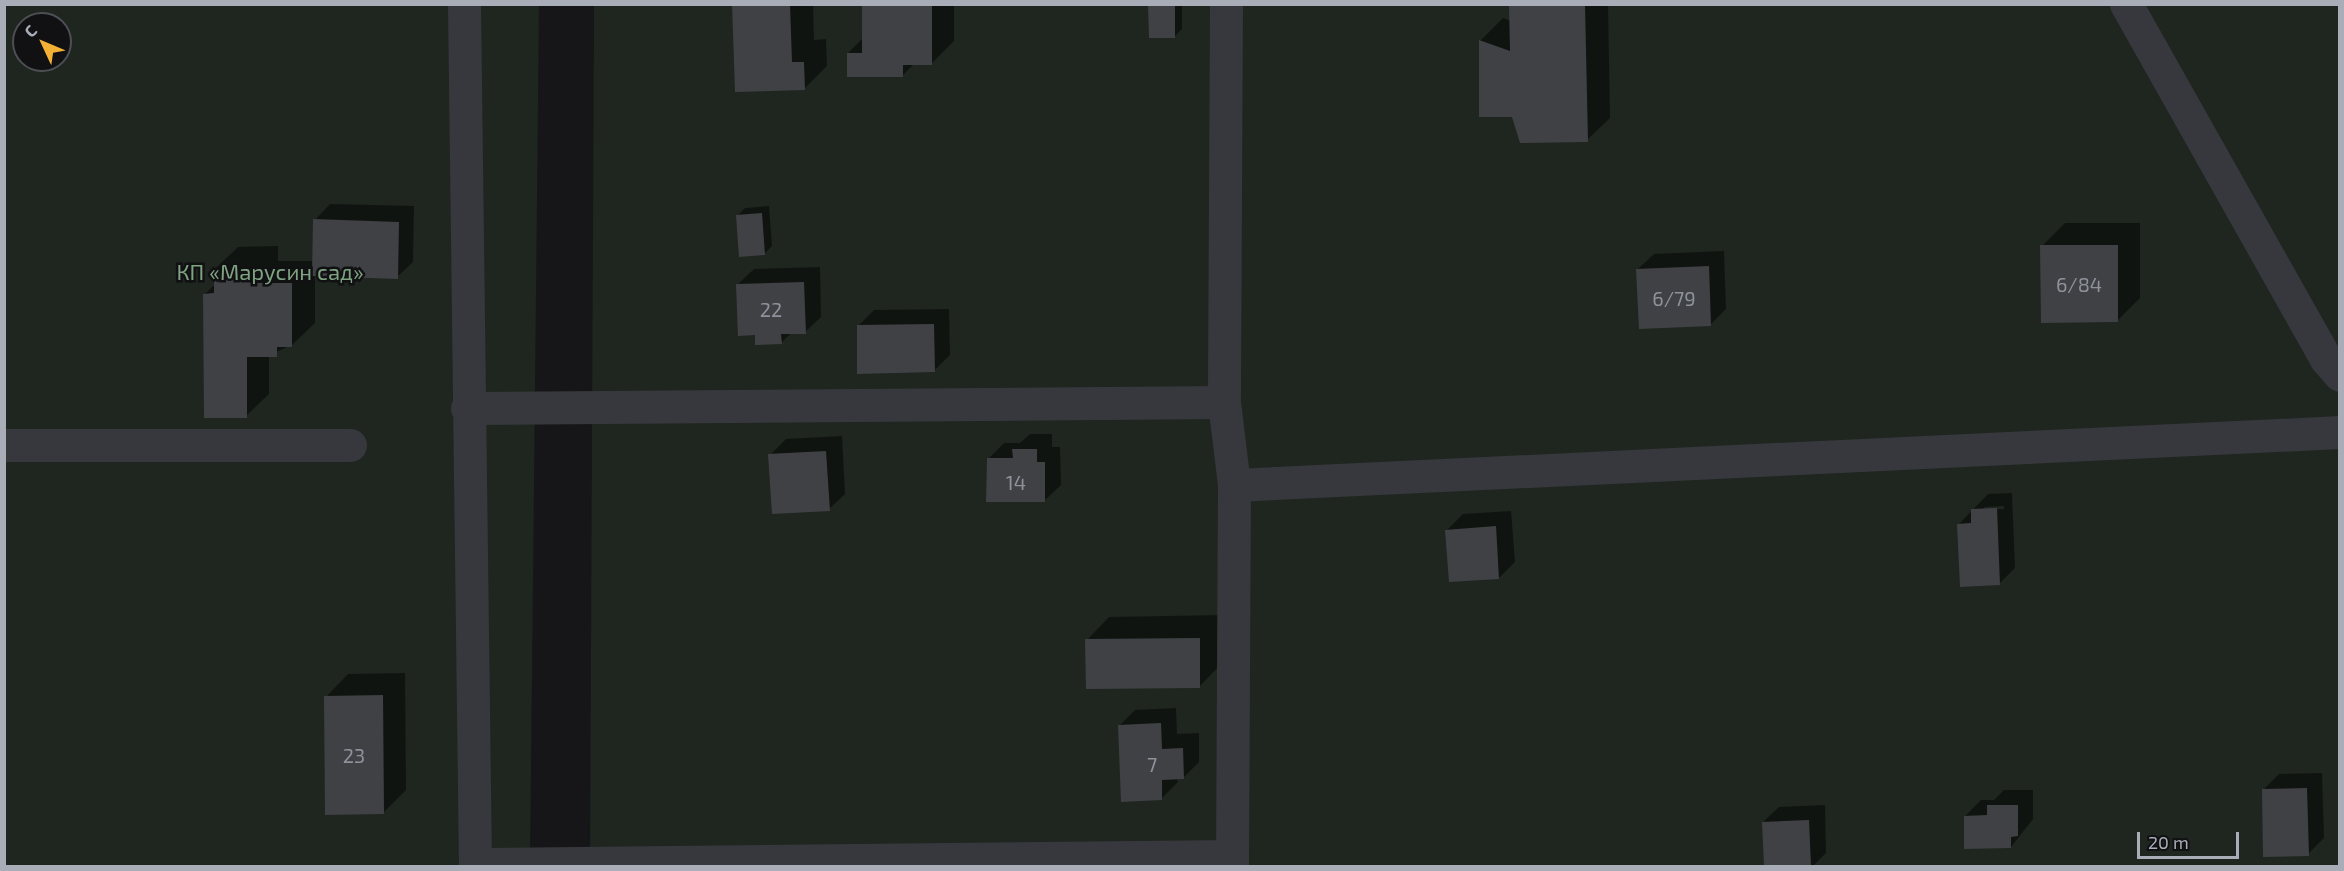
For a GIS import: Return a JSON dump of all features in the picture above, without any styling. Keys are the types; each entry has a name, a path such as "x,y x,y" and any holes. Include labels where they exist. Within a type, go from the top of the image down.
{"lane":[{"path":"464,4 467,408 475,865 1232,861 1234,485 1224,402 1226,4"},
{"path":"2126,4 2320,348 2340,375"},
{"path":"467,408 1224,402"},
{"path":"1234,485 2340,432"},
{"path":"4,445 350,444"}],"green space":[{"name":"КП «Марусин сад»","path":"5,5 539,5 530,866 5,866"},
{"path":"594,5 2339,5 2339,866 590,866"}],"building":[{"path":"732,4 790,4 792,62 804,62 805,90 735,92"},
{"path":"862,4 932,4 932,65 903,65 903,77 847,77 847,53 862,53"},
{"path":"1148,4 1175,4 1175,38 1149,38"},
{"path":"1509,5 1585,5 1588,142 1520,143 1512,117 1479,117 1479,40 1510,51"},
{"path":"762,213 765,255 739,257 736,215"},
{"path":"313,219 399,222 398,279 312,276"},
{"path":"2040,245 2118,245 2118,322 2041,323"},
{"path":"1709,266 1711,326 1639,329 1636,269"},
{"path":"256,268 256,283 292,283 292,347 277,347 277,357 247,357 247,418 204,418 203,294 214,293 214,269"},
{"path":"804,282 806,334 781,334 782,344 755,345 755,335 738,336 736,284"},
{"path":"934,324 935,372 857,374 857,325"},
{"path":"1012,449 1037,449 1037,462 1045,462 1045,502 986,502 987,458 1013,458"},
{"path":"826,451 830,511 772,514 768,454"},
{"path":"1997,508 2000,585 1960,587 1957,524 1971,523 1971,509"},
{"path":"1496,526 1499,579 1449,582 1445,530"},
{"path":"1200,638 1200,688 1086,689 1085,639"},
{"path":"383,695 384,814 325,815 324,696"},
{"path":"1161,723 1162,749 1183,748 1184,779 1162,780 1162,800 1121,802 1118,725"},
{"path":"2307,788 2309,856 2263,857 2262,789"},
{"path":"1987,805 2018,805 2018,836 2011,837 2011,848 1964,849 1964,816 1987,815"},
{"path":"1809,820 1811,866 1764,866 1762,822"}]}
